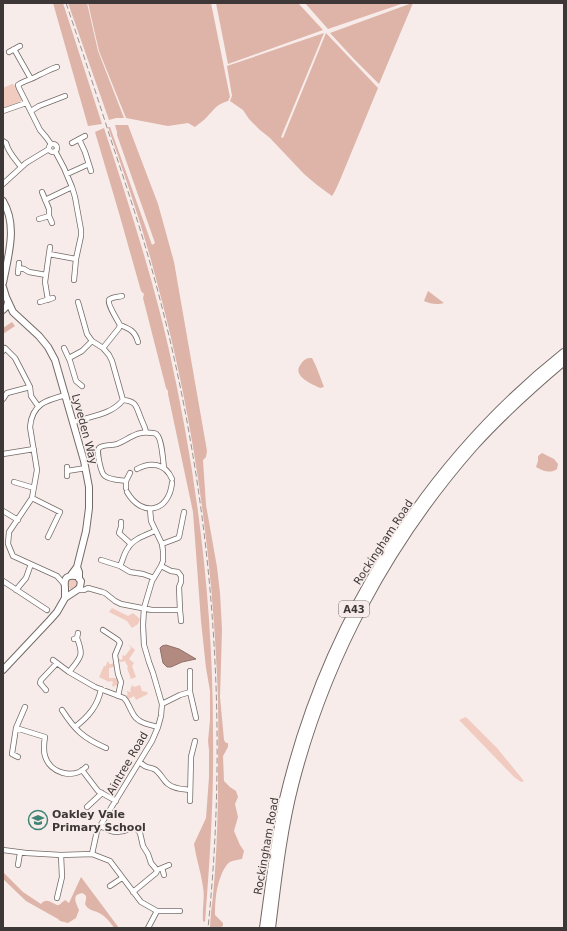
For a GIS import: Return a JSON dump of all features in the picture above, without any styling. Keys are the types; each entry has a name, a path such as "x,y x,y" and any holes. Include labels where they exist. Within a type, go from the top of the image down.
{"highway":[{"name":"Rockingham Road","path":"264,928 278,830 284,799 297,751 326,671 338,642 357,604 403,527 445,471 501,409 564,353"},
{"name":"Rockingham Road","path":"271,928 284,830 299,769 323,694 360,611 393,554 420,514 445,481 495,424 534,386 564,361"}],"street":[{"path":"9,52 20,46"},
{"path":"14,49 31,79"},
{"path":"57,67 50,69 39,76 21,82 18,85 40,130 46,137 52,152 55,151 72,187 75,197 81,236 76,259 74,280"},
{"path":"31,111 39,106 65,96"},
{"path":"3,111 26,103"},
{"path":"72,143 85,136"},
{"path":"79,139 86,152 91,171"},
{"path":"3,141 6,143 12,157 21,167"},
{"path":"3,184 21,167 50,147"},
{"path":"66,174 89,164"},
{"path":"45,200 72,187"},
{"path":"42,192 52,223"},
{"path":"3,200 9,213 11,230 3,283"},
{"path":"39,219 49,216"},
{"path":"40,302 51,299 45,287 50,247"},
{"path":"49,254 76,259"},
{"path":"18,273 19,265 29,272 46,275"},
{"name":"Lyveden Way","path":"3,287 6,298 13,312 39,336 48,347 57,364 86,468 89,486 86,531 77,567 70,576 65,579 65,598"},
{"path":"103,301 122,296"},
{"path":"3,310 7,306 6,298"},
{"path":"109,300 112,310 120,325 132,331 136,335 138,342"},
{"path":"78,302 87,334 92,341 109,354 123,400"},
{"path":"3,310 13,312"},
{"path":"103,348 120,325"},
{"path":"69,358 82,351 92,341"},
{"path":"3,351 5,348 15,358 30,387 31,396 38,406"},
{"path":"64,348 69,358 76,381 82,386"},
{"path":"3,399 7,393 30,387"},
{"path":"66,395 47,400 38,406 33,413 30,427 37,470 32,498 9,532 8,544 13,556 57,576 75,576 88,588 105,593 121,604 152,610 180,610"},
{"path":"74,422 110,411 123,400"},
{"path":"123,400 132,402 137,406 146,432"},
{"path":"126,481 106,477 103,474 98,451 101,446 117,444 132,436 146,432 156,434 162,449 164,468"},
{"path":"3,454 34,449"},
{"path":"130,473 126,481 127,490 137,504 150,509 160,506 166,501 171,492 171,476 164,468 155,465 143,465 137,468"},
{"path":"67,471 86,468"},
{"path":"14,482 34,488"},
{"path":"32,498 60,512 48,538"},
{"path":"101,560 120,566 130,572 143,574 154,578 163,567 163,551 162,544 153,532 150,509"},
{"path":"3,511 18,520"},
{"path":"162,544 179,537 184,512"},
{"path":"121,522 119,532 131,544"},
{"path":"120,566 127,549 131,544 153,532"},
{"path":"16,590 26,578 31,564"},
{"name":"Lyveden Way","path":"77,567 80,580"},
{"path":"163,567 171,571 178,572 181,576 179,588 181,620"},
{"path":"57,576 68,591 84,590 88,588"},
{"name":"Aintree Road","path":"92,854 97,831 152,741 161,716 162,704 144,645 144,608 154,578"},
{"path":"3,670 57,612 65,598 80,587 80,580"},
{"path":"3,581 48,610"},
{"path":"103,630 120,643 114,655 121,682 118,696"},
{"path":"70,672 81,657 82,653 76,636"},
{"path":"46,690 40,683 55,661 95,687 126,700 132,714 139,721 158,727"},
{"path":"190,670 190,692 196,718"},
{"path":"75,727 94,709 101,689"},
{"path":"162,704 190,692"},
{"path":"18,757 12,754 16,728 25,707"},
{"path":"62,710 80,733 86,738 106,748"},
{"path":"16,728 45,737 44,753 46,759 52,767 66,774 84,768 98,791 116,801"},
{"path":"190,801 191,757 195,741"},
{"path":"140,762 144,766 154,769 168,784 177,789 190,790"},
{"path":"87,808 102,793"},
{"path":"100,826 116,832 136,828 140,833 143,846 151,862 164,875"},
{"path":"3,850 20,853 61,855 92,854 110,862 141,902 157,911 180,911"},
{"path":"18,865 20,853"},
{"path":"57,898 62,876 61,855"},
{"path":"133,892 156,874 159,869 169,865"},
{"path":"110,886 122,878"},
{"path":"148,928 157,911"}],"shaded area":[{"path":"53,3 63,3 102,124 88,126"},
{"path":"68,3 87,3 98,51 124,118 109,120"},
{"path":"88,3 211,3 230,97 228,101 217,106 195,127 188,123 168,126 126,118 99,51"},
{"path":"216,3 298,3 323,30 228,64"},
{"path":"305,3 404,3 328,29"},
{"path":"413,3 379,84 330,33"},
{"path":"324,33 281,137 283,138 326,33 378,88 332,196 304,174 270,138 249,119 243,110 230,101 232,96 227,66"},
{"path":"12,84 16,86 22,101 3,108 3,88"},
{"path":"115,125 128,125 158,204 174,262 207,451 206,457 203,460 206,505 220,593 222,629 220,697 224,740 228,743 228,747 223,756 224,781 236,791 238,797 235,804 238,817 234,831 244,851 242,859 230,862 222,873 217,892 215,915 223,923 223,926 221,927 210,928 217,837 218,688 210,574 204,523 189,423 168,324 145,238 108,127 110,127 152,245 155,243 117,135"},
{"path":"104,128 131,211 169,350 188,444 202,540 210,635 213,732 211,827 205,922 203,921 203,887 194,844 206,818 209,777 208,741 210,691 201,621 193,512 168,391 143,298 144,294 141,291 95,132"},
{"path":"428,291 444,303 434,304 424,301"},
{"path":"12,322 15,326 3,334 3,328"},
{"path":"312,358 324,387 320,388 308,382 299,372 299,368 303,361"},
{"path":"542,453 554,459 558,464 557,469 554,471 546,471 536,467 538,456"},
{"path":"73,578 77,580 79,584 77,588 73,590 69,588 67,584 69,580"},
{"path":"112,608 128,616 133,613 140,619 138,624 132,628 127,621 109,612"},
{"path":"128,644 135,650 129,659 134,663 132,666 136,677 131,679 125,661 121,662 118,660 121,660 123,655 125,656 131,648"},
{"path":"166,645 179,649 196,659 167,667 163,663 160,648"},
{"path":"107,662 109,662 109,664 114,664 114,667 109,668 109,678 117,678 119,684 118,686 115,685 114,687 112,686 113,682 109,682 99,677"},
{"path":"132,685 134,687 140,685 142,691 147,692 148,694 136,700 134,696 129,699 126,697 128,693 127,691 131,692 130,690"},
{"path":"466,717 497,748 524,781 521,782 514,777 459,720"},
{"path":"3,872 23,892 41,904 47,901 59,905 65,900 69,903 81,877 119,928 114,928 103,915 88,908 85,904 86,896 82,893 75,897 79,910 76,918 68,923 60,921 26,901 3,879"}],"railway":[{"path":"66,3 130,197 152,270 176,366 191,445 203,525 211,606 216,686 217,767 214,848 208,928"}],"place":[{"name":"Oakley Vale Primary School","path":"38,820"}]}
